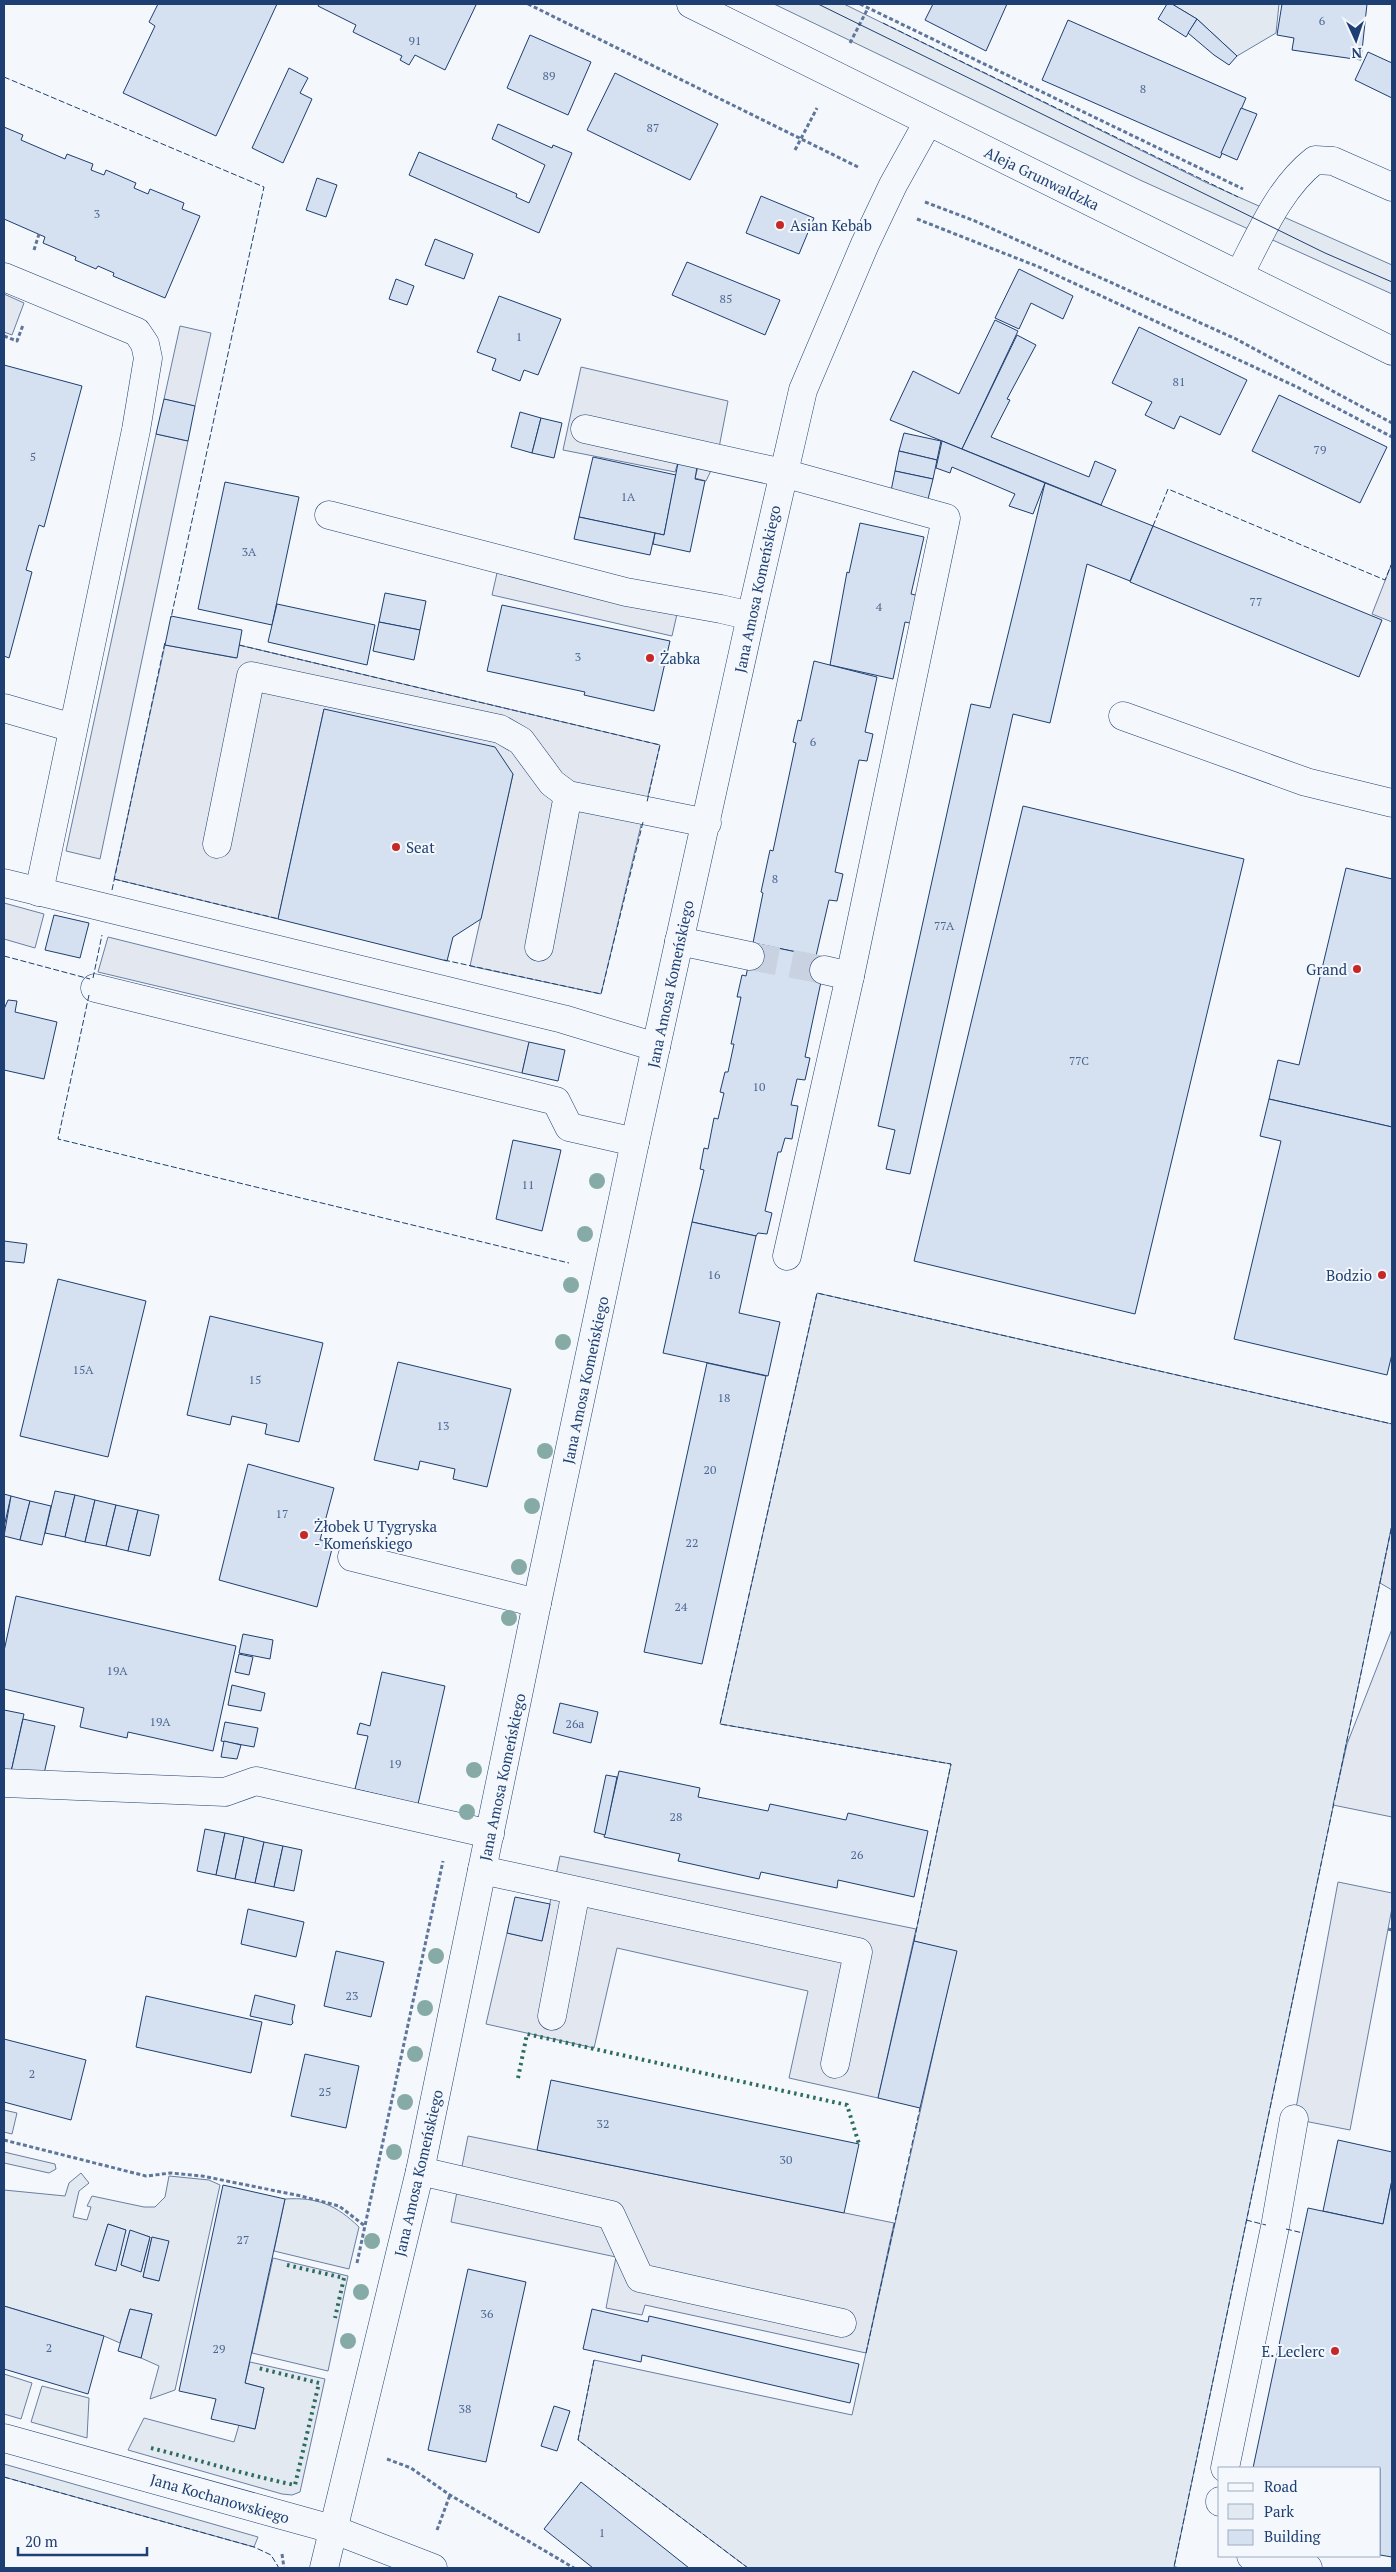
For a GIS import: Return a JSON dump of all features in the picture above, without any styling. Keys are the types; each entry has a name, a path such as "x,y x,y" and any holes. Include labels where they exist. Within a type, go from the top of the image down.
{"street":[{"name":"Aleja Grunwaldzka","path":"692,4 1392,351"},
{"name":"Jana Amosa Komeńskiego","path":"324,2568 420,2171 537,1603 635,1142 803,390 889,195 928,122"},
{"path":"1239,275 1277,205 1298,173 1315,160 1334,161 1392,187"},
{"path":"4,277 137,332 145,344 148,358 136,430 39,892"},
{"path":"584,429 783,473 946,518 850,976 786,1256"},
{"path":"328,515 626,592 721,608 751,616"},
{"path":"217,844 251,676 500,729 521,741 552,783 568,795 707,822"},
{"path":"4,708 73,728"},
{"path":"1123,716 1306,782 1392,803"},
{"path":"538,947 568,795"},
{"path":"4,883 563,1019 656,1047"},
{"path":"679,941 750,956"},
{"path":"824,970 850,976"},
{"path":"95,988 556,1101 569,1127 635,1142"},
{"path":"352,1557 537,1603"},
{"path":"4,1783 225,1792 256,1781 490,1834"},
{"path":"482,1870 858,1952 835,2064"},
{"path":"552,2016 576,1891"},
{"path":"1225,2467 1275,2227 1294,2119"},
{"path":"420,2171 611,2214 640,2278 842,2324"},
{"name":"Jana Kochanowskiego","path":"4,2438 332,2529 434,2568"},
{"path":"1256,2557 1308,2568"}],"path":[{"path":"528,4 889,195 1297,387 1392,437"},
{"path":"860,4 1277,205"},
{"path":"889,195 912,196 975,221 1236,339 1392,423"},
{"path":"31,258 39,234"},
{"path":"4,2140 146,2176 171,2173 202,2176 301,2196 339,2206 365,2226"},
{"path":"352,2450 385,2458 411,2468 450,2495 574,2568"}],"green space":[{"path":"774,4 844,4 1207,183 1392,265 1392,294 1140,180"},
{"path":"1172,4 1279,4 1276,33 1237,56 1197,19"},
{"path":"817,1293 1392,1424 1392,1525 1174,2567 1181,2568 748,2568 578,2440 594,2360 852,2415 956,1952 914,1941 951,1764 720,1724"},
{"path":"4,2110 17,2113 12,2134 4,2132"},
{"path":"4,2152 55,2164 56,2169 49,2173 4,2163"},
{"path":"81,2173 89,2183 79,2191 73,2217 87,2220 91,2207 87,2206 92,2196 144,2207 155,2207 165,2197 169,2176 209,2180 220,2185 175,2390 150,2399 159,2366 141,2358 152,2314 130,2309 120,2343 104,2336 4,2306 4,2190 65,2196 69,2183","holes":["108,2224 126,2230 96,2265","130,2231 150,2237 141,2271 121,2265","152,2237 159,2281 143,2277"]},
{"path":"285,2199 307,2199 326,2204 351,2219 359,2227 349,2269 274,2251"},
{"path":"273,2258 348,2276 328,2371 252,2353"},
{"path":"250,2362 325,2379 300,2492 292,2495 282,2494 128,2450 144,2418 234,2442 239,2425 255,2429 264,2388 245,2383"},
{"path":"4,2374 32,2383 21,2419 4,2414"},
{"path":"42,2386 89,2398 87,2438 31,2422"},
{"path":"4,2464 258,2537 254,2547 4,2477"}],"shaded area":[{"path":"4,294 24,303 12,335 4,332"},
{"path":"180,326 211,333 195,406 164,399"},
{"path":"581,367 728,401 717,458 706,481 695,478 698,467 678,462 675,472 563,450"},
{"path":"156,434 188,441 100,859 66,851"},
{"path":"1392,563 1392,622 1372,614"},
{"path":"497,573 677,614 672,636 492,595"},
{"path":"165,645 236,658 239,645 660,745 601,994 470,966 513,774 324,709 278,919 114,879"},
{"path":"4,903 44,914 35,948 4,939"},
{"path":"108,937 529,1042 522,1073 98,972"},
{"path":"1392,1525 1392,1590 1380,1583"},
{"path":"1392,1629 1392,1817 1333,1805 1347,1744"},
{"path":"560,1856 916,1929 878,2098 789,2078 808,1991 617,1948 594,2048 486,2024 507,1933 542,1941"},
{"path":"1338,1882 1392,1893 1392,1908 1350,2130 1294,2119"},
{"path":"468,2136 894,2223 866,2353 645,2305 642,2315 606,2308 616,2257 451,2222"}],"building":[{"path":"158,4 277,4 216,136 123,93 155,26 149,22"},
{"path":"319,4 476,5 445,70 415,55 409,65 400,60 402,56 353,32 356,25 318,6"},
{"path":"933,4 1007,4 986,51 925,20"},
{"path":"1167,4 1172,4 1197,19 1186,37 1158,19"},
{"path":"1282,4 1367,4 1361,60 1292,50 1294,38 1277,35"},
{"path":"1197,19 1237,56 1229,65 1188,33"},
{"path":"1068,20 1246,98 1220,158 1042,80"},
{"path":"530,35 591,62 568,115 507,88"},
{"path":"1368,52 1392,63 1392,98 1355,80"},
{"path":"289,68 308,78 300,93 312,99 283,163 252,148"},
{"path":"615,73 718,124 690,180 587,130"},
{"path":"1241,108 1257,114 1237,160 1221,153"},
{"path":"498,124 552,148 553,145 572,153 539,233 409,175 419,152 517,194 516,197 529,203 545,165 492,139"},
{"path":"4,127 23,135 21,140 65,159 67,154 93,164 91,170 104,175 106,170 136,183 134,188 148,194 150,189 184,203 182,209 200,216 165,298 113,276 114,273 98,266 96,269 75,260 76,257 43,243 45,237 4,219"},
{"path":"317,178 337,185 326,217 306,210"},
{"name":"Asian Kebab","path":"761,196 814,218 799,254 746,233"},
{"path":"435,239 473,254 464,279 425,265"},
{"path":"687,262 780,300 765,335 672,295"},
{"path":"1019,269 1073,296 1063,319 1031,303 1019,329 995,318"},
{"path":"396,279 414,286 407,305 389,299"},
{"path":"499,296 561,319 538,375 524,370 520,381 492,370 496,359 477,352"},
{"path":"995,320 1018,331 962,449 890,420 913,371 959,394"},
{"path":"1139,327 1247,380 1220,435 1180,416 1174,429 1145,415 1152,402 1112,383"},
{"path":"1017,335 1036,345 1007,399 1010,400 991,437 1089,477 1095,461 1116,470 1101,505 962,449"},
{"path":"4,365 82,386 44,527 39,525 26,570 32,572 9,658 4,656"},
{"path":"1279,395 1387,447 1360,503 1252,451"},
{"path":"164,399 195,406 188,441 156,434"},
{"path":"520,412 541,418 532,453 511,447"},
{"path":"541,418 562,423 554,458 532,453"},
{"path":"904,433 941,441 937,460 899,451"},
{"path":"942,441 1045,483 1033,514 1009,506 1015,494 952,467 950,473 936,468"},
{"path":"899,451 937,460 933,479 895,471"},
{"path":"593,457 676,475 664,535 579,517"},
{"path":"678,463 697,467 695,479 705,481 690,552 653,544 655,533 664,535"},
{"path":"895,471 933,479 928,499 891,491"},
{"path":"225,482 299,497 272,625 198,609"},
{"path":"1045,483 1153,526 1130,581 1087,564 1050,723 1013,714 910,1174 886,1169 895,1130 878,1126 971,704 990,708"},
{"path":"579,517 655,533 650,555 574,539"},
{"path":"860,523 924,537 911,594 920,596 914,624 905,622 893,679 830,665 847,572 849,573"},
{"path":"1153,526 1382,620 1359,677 1130,582"},
{"path":"385,593 426,601 420,630 379,622"},
{"path":"277,604 375,625 367,665 268,642"},
{"path":"502,605 670,641 654,711 584,695 585,692 487,671"},
{"path":"171,616 242,630 237,658 165,645"},
{"path":"379,622 420,630 414,660 373,651"},
{"path":"814,661 877,677 865,732 873,734 867,761 859,760 835,872 843,874 837,901 829,900 816,956 753,943 770,850 773,851 796,743 793,742 798,720 801,721"},
{"name":"Seat","path":"324,709 495,747 513,774 481,919 453,937 447,961 278,919"},
{"path":"1023,806 1244,859 1135,1314 914,1261"},
{"name":"Grand","path":"1346,868 1392,879 1392,1127 1269,1099 1278,1060 1299,1065"},
{"path":"54,915 89,923 80,958 45,950"},
{"path":"753,943 816,956 815,961 825,963 805,1057 810,1058 805,1080 797,1079 791,1105 798,1106 792,1139 785,1138 781,1152 778,1152 765,1211 772,1213 767,1234 758,1233 756,1236 692,1222 704,1170 700,1169 704,1148 708,1149 714,1118 718,1119 724,1093 720,1092 725,1072 728,1072 734,1044 731,1044 741,997 737,997 742,975 746,976"},
{"path":"8,1000 17,1001 15,1012 57,1022 44,1079 4,1070 4,1009"},
{"path":"529,1042 565,1050 558,1081 522,1073"},
{"path":"1269,1099 1392,1127 1392,1354 1387,1375 1234,1339 1281,1141 1260,1136"},
{"path":"513,1140 561,1150 542,1231 496,1219"},
{"path":"692,1222 756,1236 739,1313 780,1322 768,1376 663,1353"},
{"path":"4,1241 27,1244 24,1263 4,1261"},
{"path":"58,1279 146,1301 108,1457 20,1436"},
{"path":"210,1316 323,1343 299,1442 265,1434 267,1424 232,1416 230,1425 187,1415"},
{"path":"398,1362 511,1389 487,1487 453,1479 455,1469 420,1461 418,1470 374,1460"},
{"path":"707,1363 766,1376 702,1664 644,1652"},
{"path":"248,1464 334,1488 320,1540 334,1541 317,1607 219,1580"},
{"path":"55,1491 75,1495 65,1537 45,1533"},
{"path":"4,1494 11,1496 4,1527"},
{"path":"75,1495 95,1500 85,1542 65,1537"},
{"path":"11,1496 30,1501 20,1540 4,1536"},
{"path":"95,1500 116,1505 106,1546 85,1542"},
{"path":"30,1501 51,1506 42,1545 20,1540"},
{"path":"116,1505 138,1510 128,1551 106,1546"},
{"path":"138,1510 159,1515 150,1556 128,1551"},
{"path":"16,1596 236,1646 213,1751 128,1732 127,1738 80,1727 84,1708 4,1689 4,1651"},
{"path":"243,1634 273,1640 270,1659 239,1653"},
{"path":"239,1654 253,1657 249,1675 235,1672"},
{"path":"382,1672 445,1686 418,1804 355,1789 368,1736 357,1734 360,1723 370,1726"},
{"path":"232,1685 265,1693 261,1711 228,1705"},
{"path":"560,1703 598,1712 591,1743 553,1733"},
{"path":"4,1710 24,1714 11,1772 4,1770"},
{"path":"23,1719 55,1726 43,1778 11,1772"},
{"path":"225,1722 258,1728 254,1747 221,1741"},
{"path":"224,1741 241,1745 237,1759 221,1757"},
{"path":"619,1771 700,1788 698,1797 768,1811 770,1804 846,1820 848,1813 928,1831 914,1897 838,1880 837,1888 761,1872 759,1879 678,1861 680,1854 604,1837"},
{"path":"606,1775 617,1777 605,1835 594,1832"},
{"path":"205,1829 225,1833 216,1875 197,1871"},
{"path":"225,1833 244,1837 235,1879 216,1875"},
{"path":"244,1837 264,1842 255,1883 235,1879"},
{"path":"264,1842 283,1846 274,1887 255,1883"},
{"path":"283,1846 302,1850 294,1891 274,1887"},
{"path":"515,1897 550,1904 542,1941 507,1933"},
{"path":"248,1909 304,1922 296,1957 241,1944"},
{"path":"914,1941 957,1951 920,2108 878,2098"},
{"path":"336,1951 384,1962 371,2017 324,2006"},
{"path":"255,1995 295,2005 293,2023 291,2025 250,2016"},
{"path":"146,1996 262,2022 251,2073 136,2047"},
{"path":"4,2039 86,2060 71,2120 4,2102"},
{"path":"305,2054 359,2066 346,2128 291,2116"},
{"path":"551,2080 859,2144 844,2213 537,2150"},
{"path":"1338,2140 1392,2152 1392,2180 1383,2224 1323,2211"},
{"name":"E. Leclerc","path":"1392,2180 1392,2557 1381,2555 1381,2467 1253,2467 1308,2208 1383,2224"},
{"path":"223,2185 285,2199 245,2383 264,2388 255,2429 211,2419 216,2399 179,2391"},
{"path":"108,2224 126,2230 116,2271 95,2265"},
{"path":"130,2230 150,2237 141,2272 121,2265"},
{"path":"152,2237 169,2241 159,2281 143,2277"},
{"path":"468,2269 526,2282 486,2462 428,2450"},
{"path":"4,2306 104,2336 88,2394 4,2369"},
{"path":"130,2309 152,2314 141,2358 118,2351"},
{"path":"592,2309 648,2322 649,2316 859,2364 850,2403 642,2355 641,2362 583,2349"},
{"path":"554,2406 570,2411 557,2451 541,2446"},
{"path":"581,2482 689,2568 593,2568 544,2529"}],"tunnel":[{"path":"750,956 824,970"}],"tram line":[{"path":"818,4 1325,253 1392,282"}],"hedge":[{"path":"518,2078 527,2034 847,2105 859,2144"},
{"path":"287,2265 344,2278 335,2318"},
{"path":"151,2448 295,2485 319,2383 258,2368"}],"fence":[{"path":"883,23 1238,197"},
{"path":"4,77 264,187 171,618"},
{"path":"1153,526 1168,489 1385,580 1392,563"},
{"path":"112,890 165,642"},
{"path":"239,645 660,745 647,802"},
{"path":"444,960 601,994 643,822"},
{"path":"114,879 279,919"},
{"path":"93,978 102,935"},
{"path":"4,956 90,979"},
{"path":"89,995 58,1139 569,1263"},
{"path":"914,1941 951,1764 720,1724 817,1293 1392,1424"},
{"path":"1181,2568 1174,2567 1392,1525"},
{"path":"866,2353 920,2108"},
{"path":"1246,2220 1266,2225"},
{"path":"1286,2229 1303,2233"},
{"path":"594,2360 578,2440 748,2568"},
{"path":"4,2477 254,2547 271,2555 279,2568"}],"place":[{"name":"Asian Kebab","path":"780,225"},
{"name":"Żabka","path":"650,658"},
{"name":"Seat","path":"396,847"},
{"name":"Grand","path":"1357,969"},
{"name":"Bodzio","path":"1382,1275"},
{"name":"Żłobek U Tygryska - Komeńskiego","path":"304,1535"},
{"name":"E. Leclerc","path":"1335,2351"}]}
